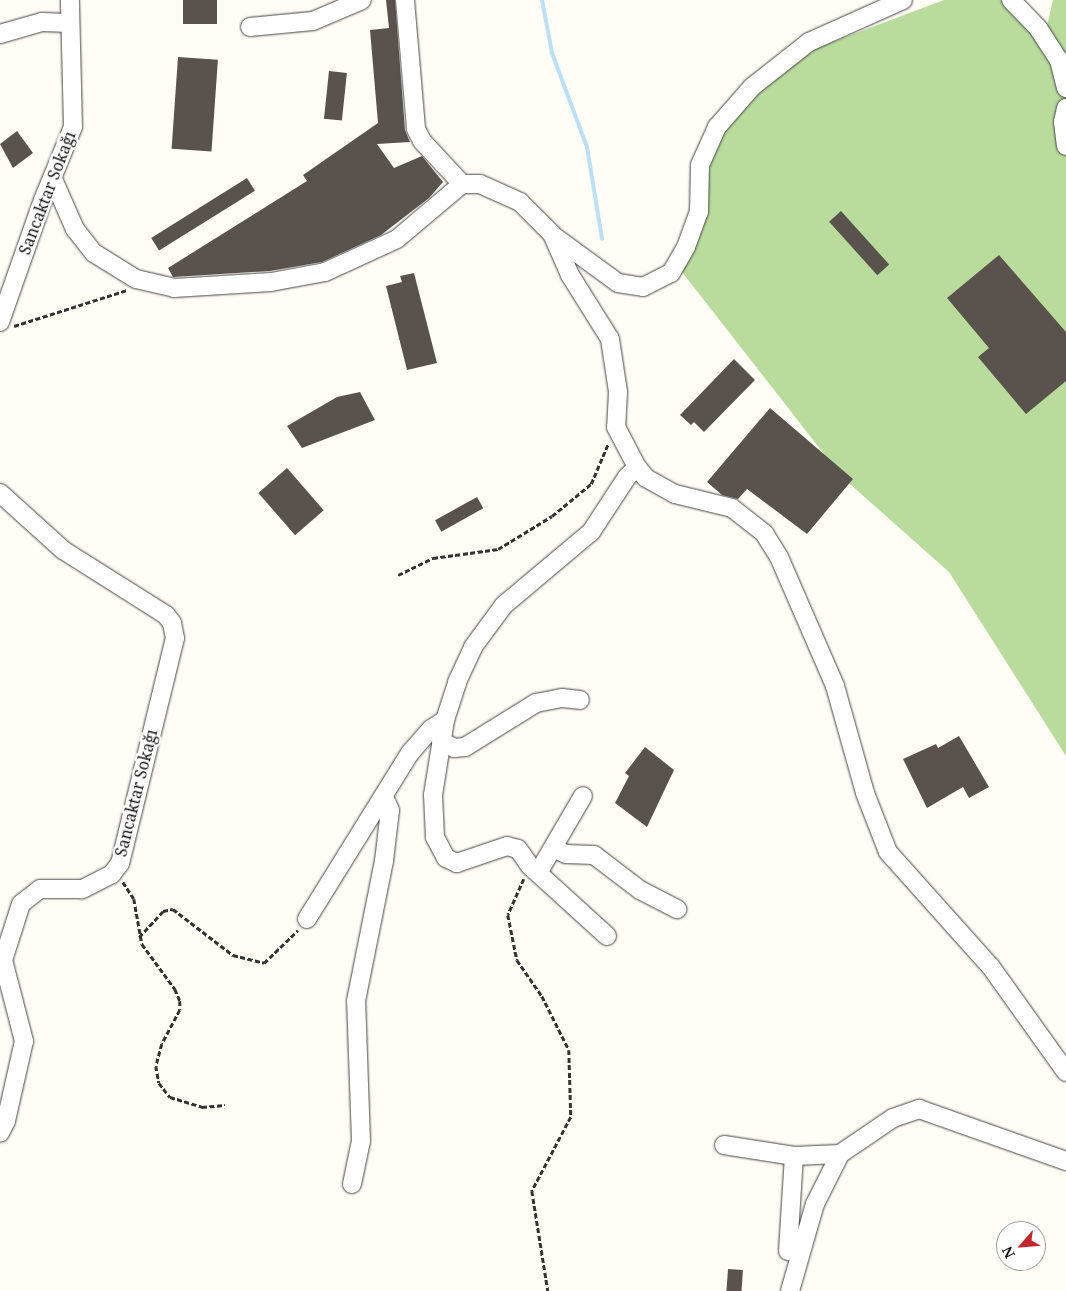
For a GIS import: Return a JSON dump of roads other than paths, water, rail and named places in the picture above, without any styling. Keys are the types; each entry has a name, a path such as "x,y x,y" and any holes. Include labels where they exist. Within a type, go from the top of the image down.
{"street":[{"name":"Sancaktar Sokağı","path":"3,325 53,179 73,127 70,0"},
{"path":"250,26 313,21 362,0"},
{"path":"405,0 416,129 422,141 462,184"},
{"path":"53,179 84,243 104,262 151,284 182,289 281,281 325,272 397,239 462,184 480,184 520,202 552,234 618,282 643,287 666,276 686,247 698,212 700,165 717,127 752,88 809,42 904,0"},
{"path":"1011,0 1038,28 1059,60 1066,88"},
{"path":"0,34 42,22 70,23"},
{"path":"1066,108 1062,122 1066,146"},
{"path":"552,234 570,275 610,339 618,392 616,427 637,467 646,478 675,494 732,508 764,533 779,557 800,601 835,686 865,793 888,852 991,966 1066,1072"},
{"path":"607,936 534,869 524,854 512,846 457,863 441,852 433,815 446,720 465,662 488,624 533,579 591,532 637,467"},
{"name":"Sancaktar Sokağı","path":"0,493 48,538 166,616 174,628 173,649 120,863 112,874 82,889 40,889 20,904 2,960 24,1041 6,1121 0,1133"},
{"path":"442,741 454,748 464,747 536,703 562,698 580,700"},
{"path":"307,919 342,860 419,741 446,720"},
{"path":"534,869 553,848 583,796"},
{"path":"352,1184 361,1142 356,1001 384,861 390,810 384,797"},
{"path":"553,848 566,854 594,855 640,890 677,909"},
{"path":"790,1291 815,1204 840,1154 893,1118 919,1109 1066,1161"},
{"path":"724,1145 794,1156 840,1154"},
{"path":"788,1252 794,1156"}],"waterway":[{"path":"542,0 552,53 587,147 602,239"}]}
